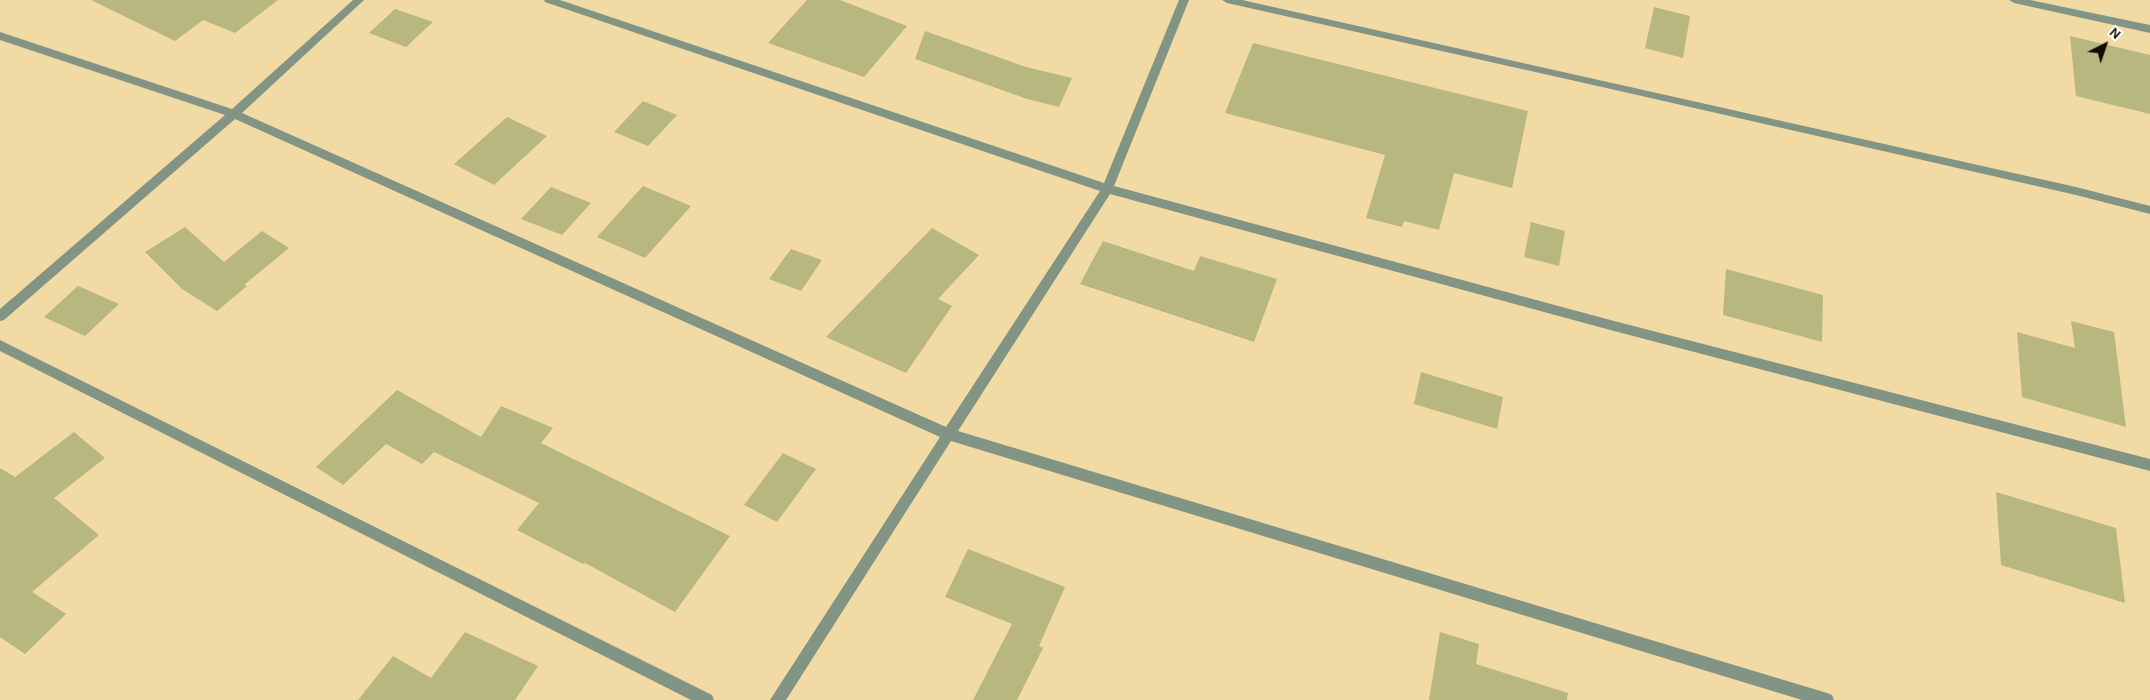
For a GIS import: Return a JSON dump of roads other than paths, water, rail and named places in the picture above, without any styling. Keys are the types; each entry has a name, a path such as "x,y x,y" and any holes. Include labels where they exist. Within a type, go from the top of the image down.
{"street":[{"path":"0,316 234,114 359,0"},
{"path":"549,0 1107,189 1614,326 2150,465"},
{"path":"777,700 1107,189 1184,0"},
{"path":"1227,0 1834,135 2150,210"},
{"path":"2014,0 2150,29"},
{"path":"0,36 234,114 947,434 1827,700"},
{"path":"0,345 707,700"}]}
